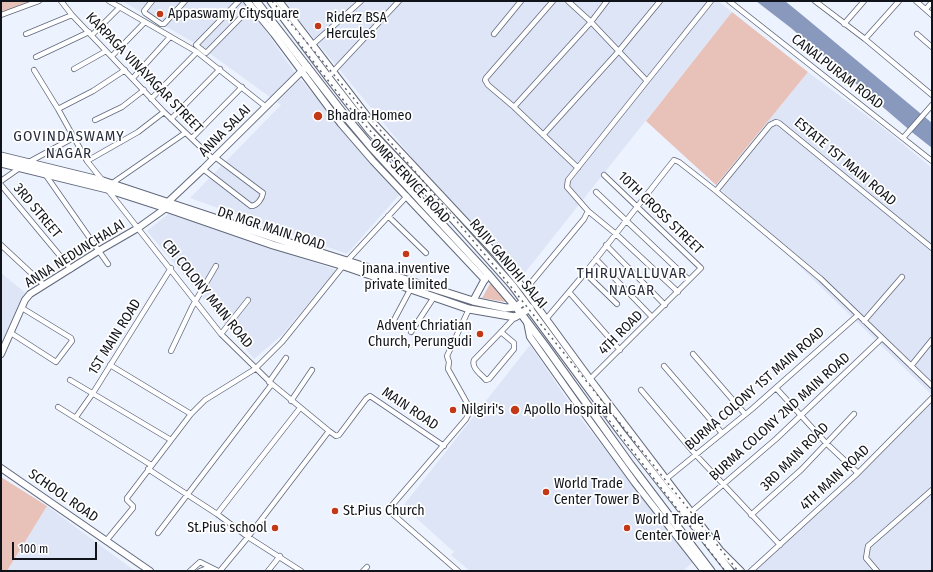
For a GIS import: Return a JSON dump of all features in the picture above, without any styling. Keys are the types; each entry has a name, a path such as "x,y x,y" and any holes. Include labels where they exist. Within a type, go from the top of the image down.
{"main road":[{"name":"RAJIV GANDHI SALAI","path":"271,1 310,47 370,131 444,209 512,285 588,381 622,434 692,523 715,548 730,571"},
{"name":"RAJIV GANDHI SALAI","path":"254,4 304,68 372,148 486,277 516,307 518,316 527,322 584,408 711,571"},
{"name":"DR MGR MAIN ROAD","path":"1,156 103,181 109,187"},
{"name":"DR MGR MAIN ROAD","path":"1,163 109,187 167,205 273,245 346,264 473,302 506,308 516,307"},
{"name":"DR MGR MAIN ROAD","path":"346,264 410,290 469,309 518,316"},
{"path":"516,307 524,301"},
{"path":"518,316 530,308"},
{"path":"681,531 692,523"}],"street":[{"path":"1,15 39,1"},
{"name":"KARPAGA VINAYAGAR STREET","path":"61,1 72,15 185,133 214,158 263,193 262,196 256,205 251,206 203,169"},
{"name":"KARPAGA VINAYAGAR STREET","path":"108,1 197,52 266,107"},
{"path":"152,1 144,11 161,24 164,24 185,1"},
{"path":"240,1 196,46 206,53 254,4 247,1"},
{"path":"279,1 310,47 361,1"},
{"path":"399,1 330,75 496,254 547,318 588,381 666,479 691,512 715,548 741,571"},
{"path":"494,34 521,1"},
{"path":"553,1 486,78 486,83 514,107 578,168"},
{"path":"568,1 591,22 618,52 647,80"},
{"path":"514,107 591,22 607,1"},
{"path":"543,135 618,52 660,1"},
{"path":"678,292 588,210 567,186 568,180 711,1"},
{"name":"CANALPURAM ROAD","path":"729,1 932,161"},
{"path":"815,1 865,39 932,95"},
{"path":"821,6 826,1"},
{"path":"844,24 864,1"},
{"path":"865,39 899,1"},
{"path":"916,1 932,15"},
{"path":"926,9 932,2"},
{"path":"36,57 91,34 120,7"},
{"path":"26,34 72,15"},
{"path":"112,56 145,22"},
{"path":"917,34 932,47"},
{"path":"133,78 170,37"},
{"path":"74,69 106,51"},
{"path":"151,99 197,52"},
{"name":"ANNA SALAI","path":"167,205 304,68"},
{"name":"OMR SERVICE ROAD","path":"304,68 341,124 373,161 486,277"},
{"path":"171,119 220,69"},
{"path":"34,70 87,161 103,181"},
{"path":"58,109 93,91 125,70"},
{"path":"192,138 242,87"},
{"path":"95,120 122,107 144,90"},
{"path":"903,138 932,105"},
{"path":"87,161 138,132 164,112"},
{"name":"ESTATE 1ST MAIN ROAD","path":"716,191 770,125 776,122 932,248"},
{"path":"109,187 185,133"},
{"path":"1,181 19,168 73,138"},
{"path":"547,318 585,273 674,160 679,162 716,191 791,252 932,386"},
{"path":"45,174 100,250 108,264"},
{"name":"10TH CROSS STREET","path":"604,175 701,268"},
{"name":"3RD STREET","path":"1,185 71,269"},
{"name":"CBI COLONY MAIN ROAD","path":"109,187 138,228 221,334 255,369 300,408 334,434"},
{"path":"596,192 690,280"},
{"path":"106,541 133,506 127,501 127,499 191,414 205,400 255,369 282,342 346,264 407,196"},
{"name":"ANNA NEDUNCHALAI","path":"1,354 30,294 138,228 167,205"},
{"path":"525,290 584,219 588,210"},
{"path":"388,216 426,253"},
{"path":"1,245 44,285"},
{"path":"606,245 665,305"},
{"path":"596,259 652,317"},
{"path":"171,351 196,301 216,266"},
{"name":"1ST MAIN ROAD","path":"76,417 94,393 170,268"},
{"name":"4TH ROAD","path":"588,381 701,268"},
{"path":"585,273 617,304"},
{"path":"473,302 486,277"},
{"path":"864,321 902,277"},
{"path":"394,320 410,290"},
{"path":"569,292 620,350"},
{"path":"411,332 434,298"},
{"path":"221,334 248,300"},
{"path":"11,333 56,362 72,342 71,338 22,308"},
{"path":"458,571 388,510 444,446 466,419 470,411 470,407 448,370 449,362 447,356 469,309"},
{"name":"BURMA COLONY 1ST MAIN ROAD","path":"666,479 776,388 858,315"},
{"path":"501,332 514,343 514,349 489,379 486,380 474,367 474,360 501,332 518,316"},
{"name":"BURMA COLONY 2ND MAIN ROAD","path":"691,512 776,439 882,338"},
{"path":"911,366 932,340"},
{"path":"693,354 745,414"},
{"path":"158,533 271,383 286,358"},
{"path":"110,365 191,414"},
{"path":"664,366 722,433"},
{"path":"291,400 312,370"},
{"path":"70,380 171,440"},
{"path":"776,388 826,443 858,473"},
{"path":"641,390 696,455 780,545"},
{"name":"MAIN ROAD","path":"334,434 336,436 339,435 366,399 370,396 444,446"},
{"name":"4TH MAIN ROAD","path":"751,571 858,473 932,398"},
{"path":"58,407 76,417 150,467 186,495 217,514 248,537 280,556 301,571"},
{"path":"217,514 300,408"},
{"path":"584,408 635,482 704,571"},
{"name":"3RD MAIN ROAD","path":"751,515 802,469 854,414"},
{"path":"190,571 200,562 219,571 248,537 329,430"},
{"name":"SCHOOL ROAD","path":"1,468 150,571"},
{"path":"877,571 866,558 868,546 932,490"},
{"path":"268,571 280,556"},
{"path":"363,571 367,567"},
{"path":"200,571 205,569 209,571"}],"shaded area":[{"path":"1,1 26,1 28,2 1,13"},
{"path":"122,1 245,1 295,73 400,194 347,254 190,198 281,105 198,45"},
{"path":"283,1 718,1 732,12 516,284"},
{"path":"732,12 808,72 716,185 646,121"},
{"path":"808,72 887,131 932,168 932,395 716,185"},
{"path":"171,212 336,270 282,335 254,359 147,231"},
{"path":"1,273 28,295 1,348"},
{"path":"491,282 506,302 482,298"},
{"path":"530,345 577,414 694,561 683,571 470,571 451,555 454,552 403,506"},
{"path":"932,398 932,571 752,571"},
{"path":"1,477 47,506 7,571 1,571"},
{"path":"47,506 135,571 7,571"}],"water":[{"path":"756,1 785,1 932,123 932,148 791,28"}],"railway":[{"path":"272,1 496,268 738,571"},
{"path":"298,42 348,106 410,175"},
{"path":"602,411 725,571"}],"place":[{"name":"Appaswamy Citysquare","path":"160,14"},
{"name":"Riderz BSA Hercules","path":"318,26"},
{"name":"Bhadra Homeo","path":"318,116"},
{"name":"jnana inventive private limited","path":"406,254"},
{"name":"Advent Chriatian Church, Perungudi","path":"480,334"},
{"name":"Nilgiri's","path":"453,410"},
{"name":"Apollo Hospital","path":"515,410"},
{"name":"World Trade Center Tower B","path":"546,492"},
{"name":"St.Pius Church","path":"335,511"},
{"name":"St.Pius school","path":"275,528"},
{"name":"World Trade Center Tower A","path":"627,528"}],"district":[{"name":"GOVINDASWAMY NAGAR","path":"69,146"},
{"name":"THIRUVALLUVAR NAGAR","path":"632,282"}]}
